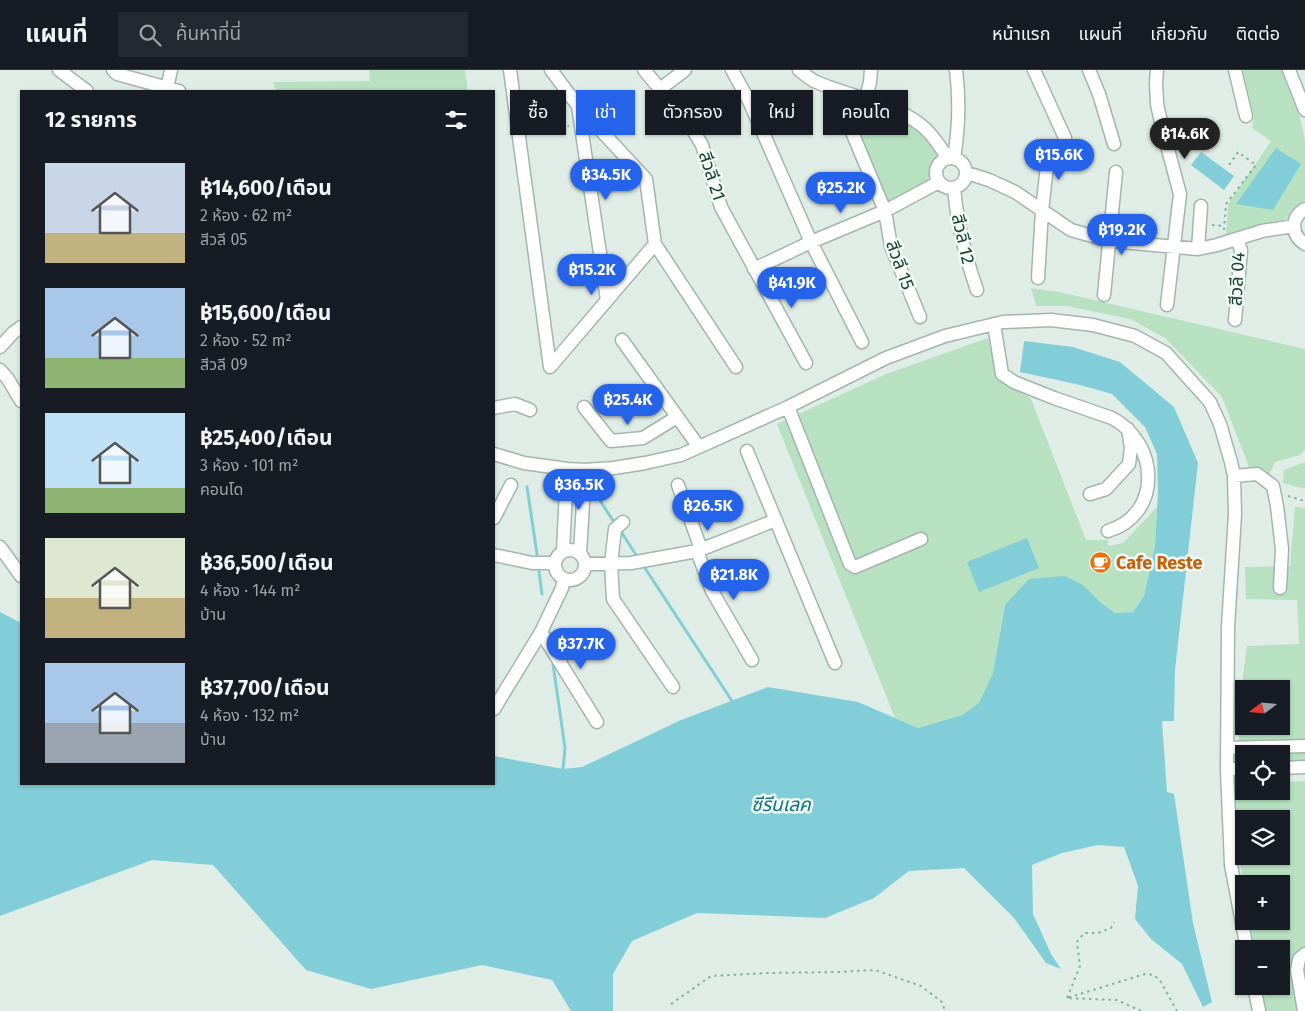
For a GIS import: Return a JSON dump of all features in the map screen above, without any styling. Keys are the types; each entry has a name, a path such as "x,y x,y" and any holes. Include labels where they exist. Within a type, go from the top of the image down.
{"street":[{"path":"59,70 86,90"},
{"path":"113,70 117,74 175,90"},
{"path":"167,88 171,70"},
{"path":"510,70 512,90"},
{"path":"551,70 576,103"},
{"name":"สีวลี 21","path":"644,70 688,122 702,145 721,206 806,363"},
{"path":"660,89 685,70"},
{"path":"732,70 750,104 811,242 862,342"},
{"path":"798,70 812,80 838,90"},
{"path":"868,90 871,70"},
{"path":"951,158 958,130 959,95 956,70"},
{"path":"1034,70 1065,138"},
{"path":"1089,70 1100,94 1114,144"},
{"path":"1157,70 1157,104 1162,131 1180,194 1167,305"},
{"path":"1235,70 1246,116"},
{"path":"1289,70 1305,110"},
{"name":"สีวลี 15","path":"834,89 885,211 891,246 920,317"},
{"path":"908,117 922,125 951,158"},
{"path":"518,135 550,367 656,244"},
{"path":"583,135 607,300"},
{"path":"605,135 646,179 656,244 736,367"},
{"path":"1038,278 1042,211 1049,148"},
{"path":"951,158 959,159 966,168 967,173 963,183 954,188 948,188 939,182 937,177 937,168 943,160 951,158"},
{"path":"1104,295 1116,172"},
{"path":"967,173 1016,192 1071,230 1110,241 1198,249 1262,231 1294,226"},
{"path":"754,269 811,242 885,211 939,182"},
{"name":"สีวลี 12","path":"954,188 955,207 961,237 977,290"},
{"path":"1198,249 1201,206"},
{"path":"1305,209 1298,215 1294,226 1298,239 1305,244"},
{"name":"สีวลี 04","path":"1234,320 1241,250 1237,239"},
{"path":"495,454 524,462 567,469 585,470 646,464 680,455 788,407 886,358 945,336 999,323 1051,320 1093,325 1135,336 1166,353 1210,402 1220,424 1234,476 1235,514 1228,627 1227,769 1230,865 1245,940"},
{"path":"999,323 1009,371 1014,382 1112,418 1128,429 1135,437 1145,456 1147,486 1142,504 1125,524 1108,531"},
{"path":"0,347 20,328"},
{"path":"622,340 698,447"},
{"path":"0,370 8,379 20,399"},
{"path":"495,408 515,404 530,410"},
{"path":"584,407 612,441 642,438 677,417"},
{"path":"788,407 850,564 855,567 921,540"},
{"path":"1090,494 1106,489 1129,464 1131,448 1128,429"},
{"path":"747,451 835,664"},
{"path":"563,551 567,469"},
{"path":"585,470 583,559 582,574 569,580 564,579 557,572 555,563 559,554 563,551 572,550 583,559 611,564 641,561 699,550 776,520"},
{"path":"1234,476 1257,474 1273,486 1282,549 1280,588"},
{"path":"678,484 712,591 752,660"},
{"path":"495,516 510,485"},
{"path":"620,525 611,564 613,598 673,687"},
{"path":"0,547 20,575"},
{"path":"495,555 532,563 555,563"},
{"path":"495,707 542,630 562,588 564,579"},
{"path":"542,630 597,722"},
{"path":"1228,748 1305,746"},
{"path":"1290,768 1305,767"},
{"path":"1227,769 1235,769"},
{"path":"1304,1011 1297,970 1299,959 1305,954"},
{"path":"1256,995 1259,1011"}],"path":[{"path":"1211,225 1225,226 1226,204 1256,165 1238,152 1229,164"},
{"path":"1273,486 1289,497 1305,501"},
{"path":"1068,998 1080,966 1077,942 1084,933 1098,933 1111,928 1114,922"},
{"path":"671,1004 711,976 875,970 921,986 942,1002 945,1011"},
{"path":"1068,998 1145,974 1154,975 1161,982 1177,1011"},
{"path":"1068,998 1117,1000 1141,1011"}],"green space":[{"path":"369,70 465,70 468,90 276,90 273,82 370,81"},
{"path":"1243,70 1281,70 1300,118 1305,140 1305,201 1294,208 1287,219 1260,224 1226,235 1228,204 1271,141 1252,128 1254,116"},
{"path":"908,124 920,132 940,155 932,166 932,180 888,203 860,135 908,135"},
{"path":"1031,288 1059,292 1305,349 1305,450 1300,455 1275,462 1269,475 1249,467 1222,397 1165,338 1130,319 1067,306 1036,306"},
{"path":"988,338 999,375 1031,399 1086,540 1108,540 1108,546 1123,543 1157,507 1155,546 1144,596 1133,612 1115,613 1100,602 1005,605 993,673 979,703 962,715 918,728 895,718 777,424 886,374"},
{"path":"1305,462 1305,489 1283,483 1284,470"},
{"path":"1295,507 1305,508 1305,740 1240,742 1238,735 1290,735 1290,680 1242,680 1247,646 1299,644 1297,600 1246,599 1245,567 1290,566"},
{"path":"1305,752 1305,760 1290,761 1290,753"},
{"path":"1305,781 1305,1011 1266,1011 1263,995 1290,995 1290,940 1253,940 1252,930 1290,930 1290,875 1242,875 1240,865 1290,865 1290,810 1235,810 1235,842 1231,823 1235,784 1235,800 1290,800 1290,782"}],"water":[{"path":"1276,148 1301,164 1273,210 1236,204"},
{"path":"1201,152 1234,176 1224,190 1191,165"},
{"name":"ซีรีนเลค","path":"1024,341 1073,347 1120,362 1174,407 1198,463 1175,670 1174,721 1162,721 1167,792 1174,794 1193,923 1212,1002 1203,1007 1182,964 1151,939 1135,919 1138,886 1124,847 1098,845 1062,853 1032,865 1033,914 1051,954 1061,969 1046,963 1014,918 964,868 909,871 874,898 825,918 697,913 632,941 613,974 613,1011 571,1011 552,980 482,965 371,989 306,970 213,865 152,860 0,916 0,612 20,622 20,785 495,785 495,756 563,769 582,767 681,720 768,687 858,702 918,728 962,715 979,703 993,673 1005,605 1029,579 1065,576 1083,585 1100,602 1115,613 1133,612 1144,596 1155,546 1158,491 1157,454 1145,427 1112,394 1020,372"},
{"path":"1027,538 1039,568 979,592 967,562"}],"waterway":[{"path":"527,487 537,554"},
{"path":"593,490 616,525"},
{"path":"620,530 638,558"},
{"path":"643,565 732,701"},
{"path":"539,572 542,594"},
{"path":"553,664 565,748 563,769"}],"place":[{"name":"Cafe Reste","path":"1100,563"}]}
